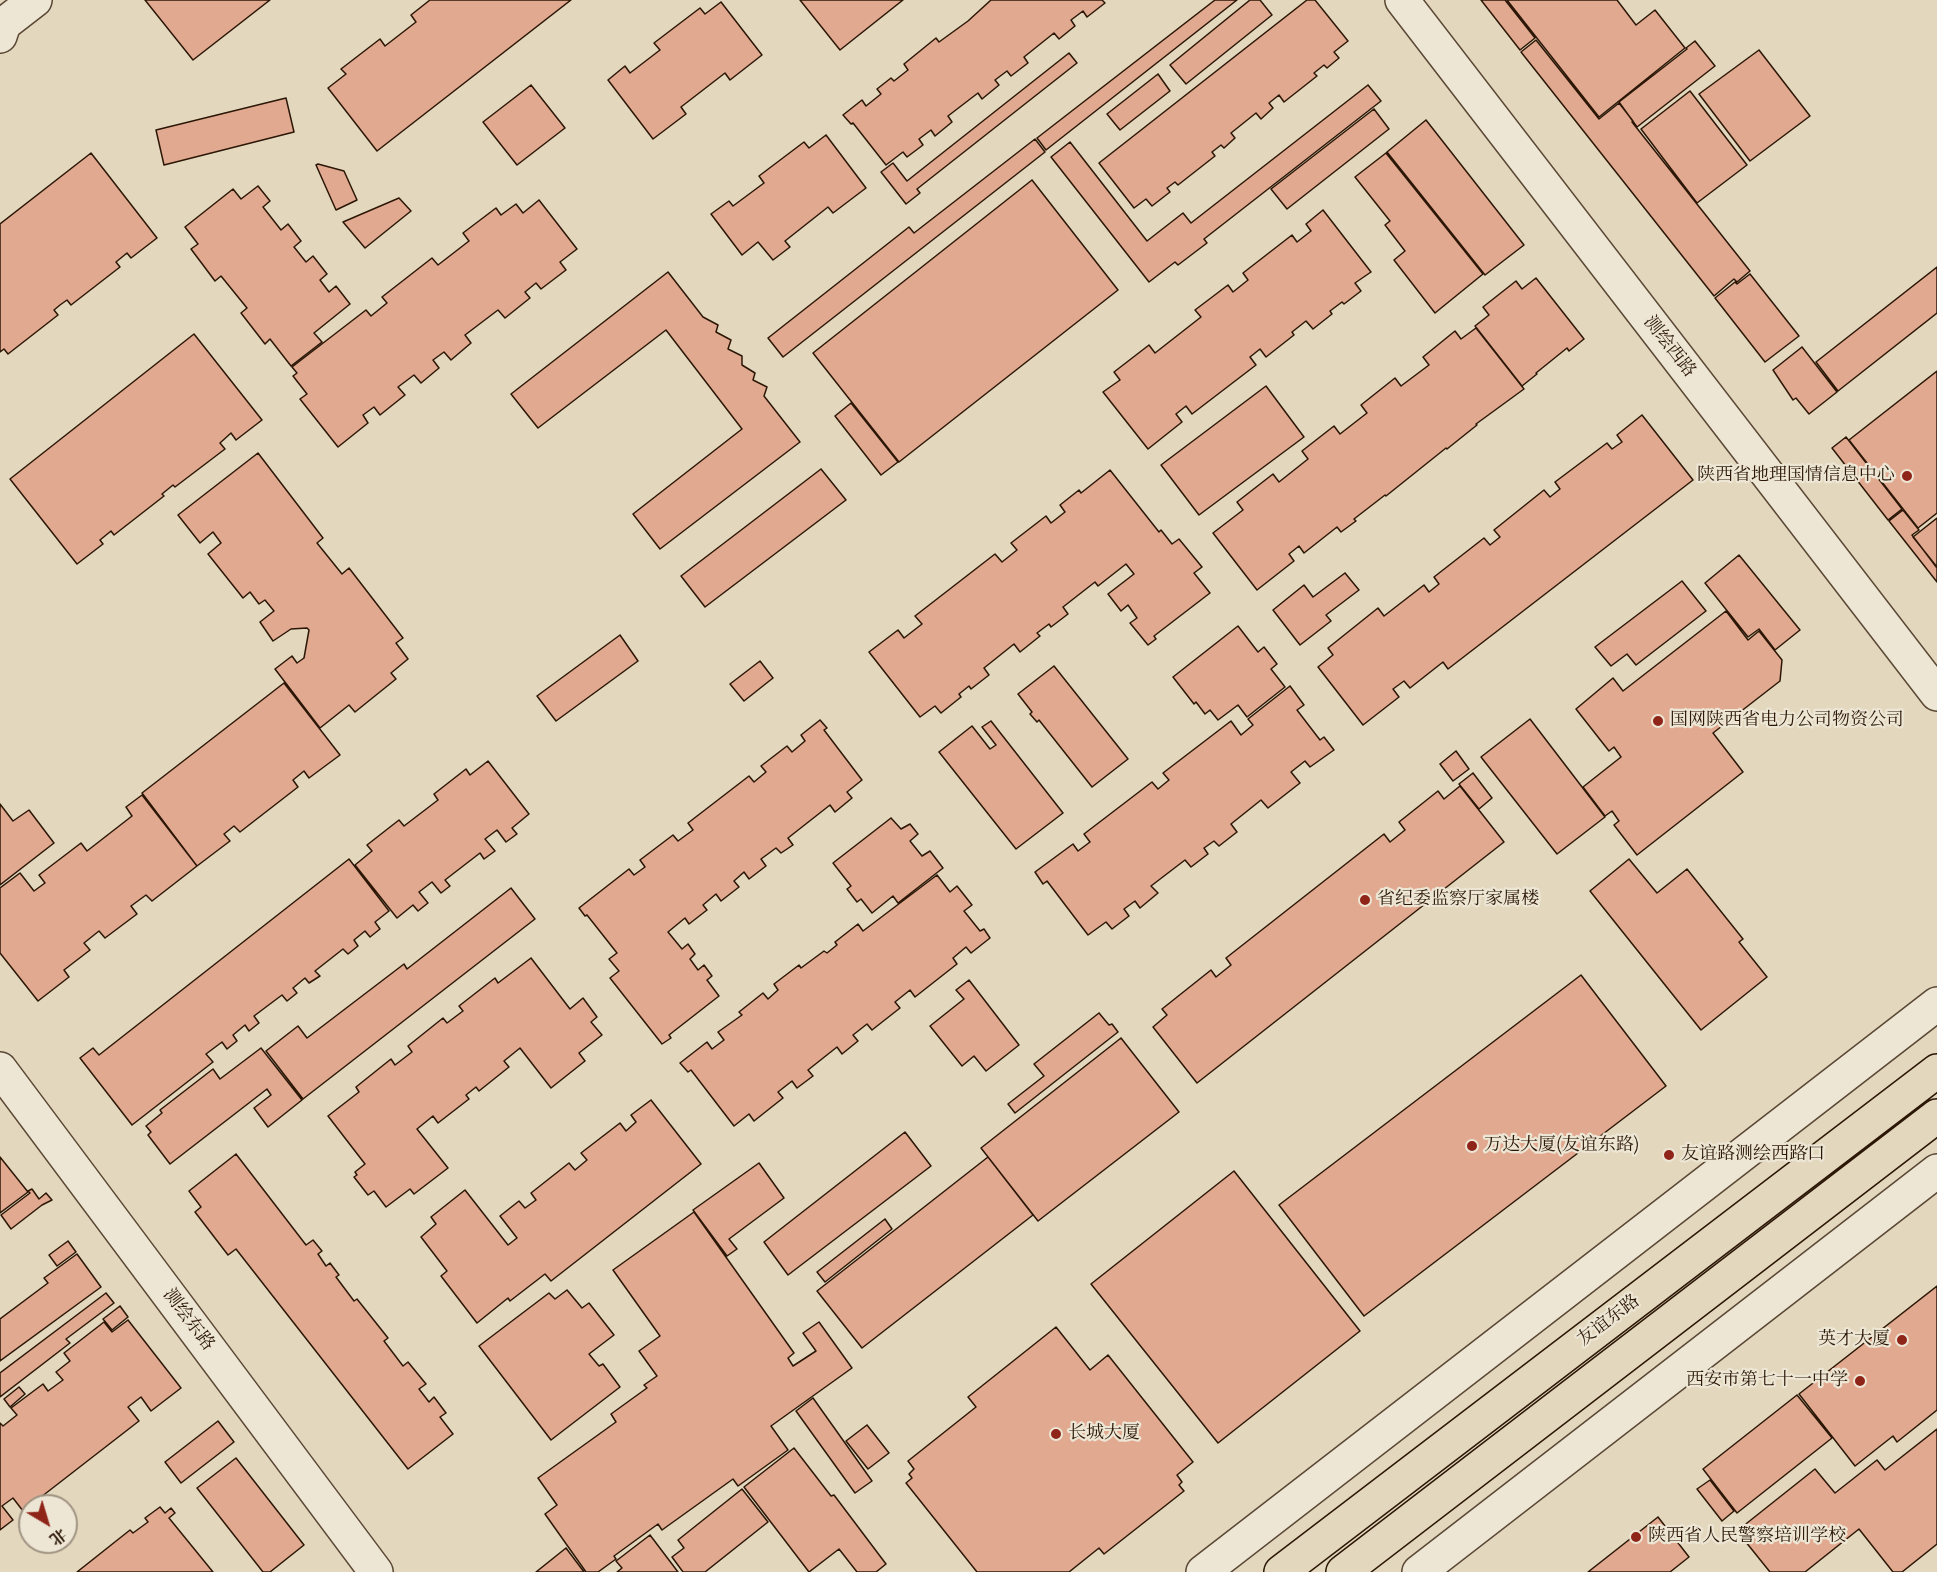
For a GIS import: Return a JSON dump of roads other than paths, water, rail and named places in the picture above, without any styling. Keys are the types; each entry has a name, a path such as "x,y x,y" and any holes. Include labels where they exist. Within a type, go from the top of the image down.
{"main road":[{"name":"友谊东路","path":"1281,1572 1937,1071"},
{"name":"友谊东路","path":"1343,1572 1937,1116"}],"street":[{"path":"0,36 4,24 35,0"},
{"name":"测绘西路","path":"1402,0 1937,694"},
{"path":"1203,1572 1937,1004"},
{"name":"测绘东路","path":"0,1069 376,1572"},
{"path":"1419,1572 1937,1171"}],"place":[{"name":"陕西省地理国情信息中心","path":"1907,476"},
{"name":"国网陕西省电力公司物资公司","path":"1658,721"},
{"name":"省纪委监察厅家属楼","path":"1365,900"},
{"name":"万达大厦(友谊东路)","path":"1472,1146"},
{"name":"友谊路测绘西路口","path":"1669,1155"},
{"name":"英才大厦","path":"1902,1340"},
{"name":"西安市第七十一中学","path":"1860,1381"},
{"name":"长城大厦","path":"1056,1434"},
{"name":"陕西省人民警察培训学校","path":"1636,1537"}]}
